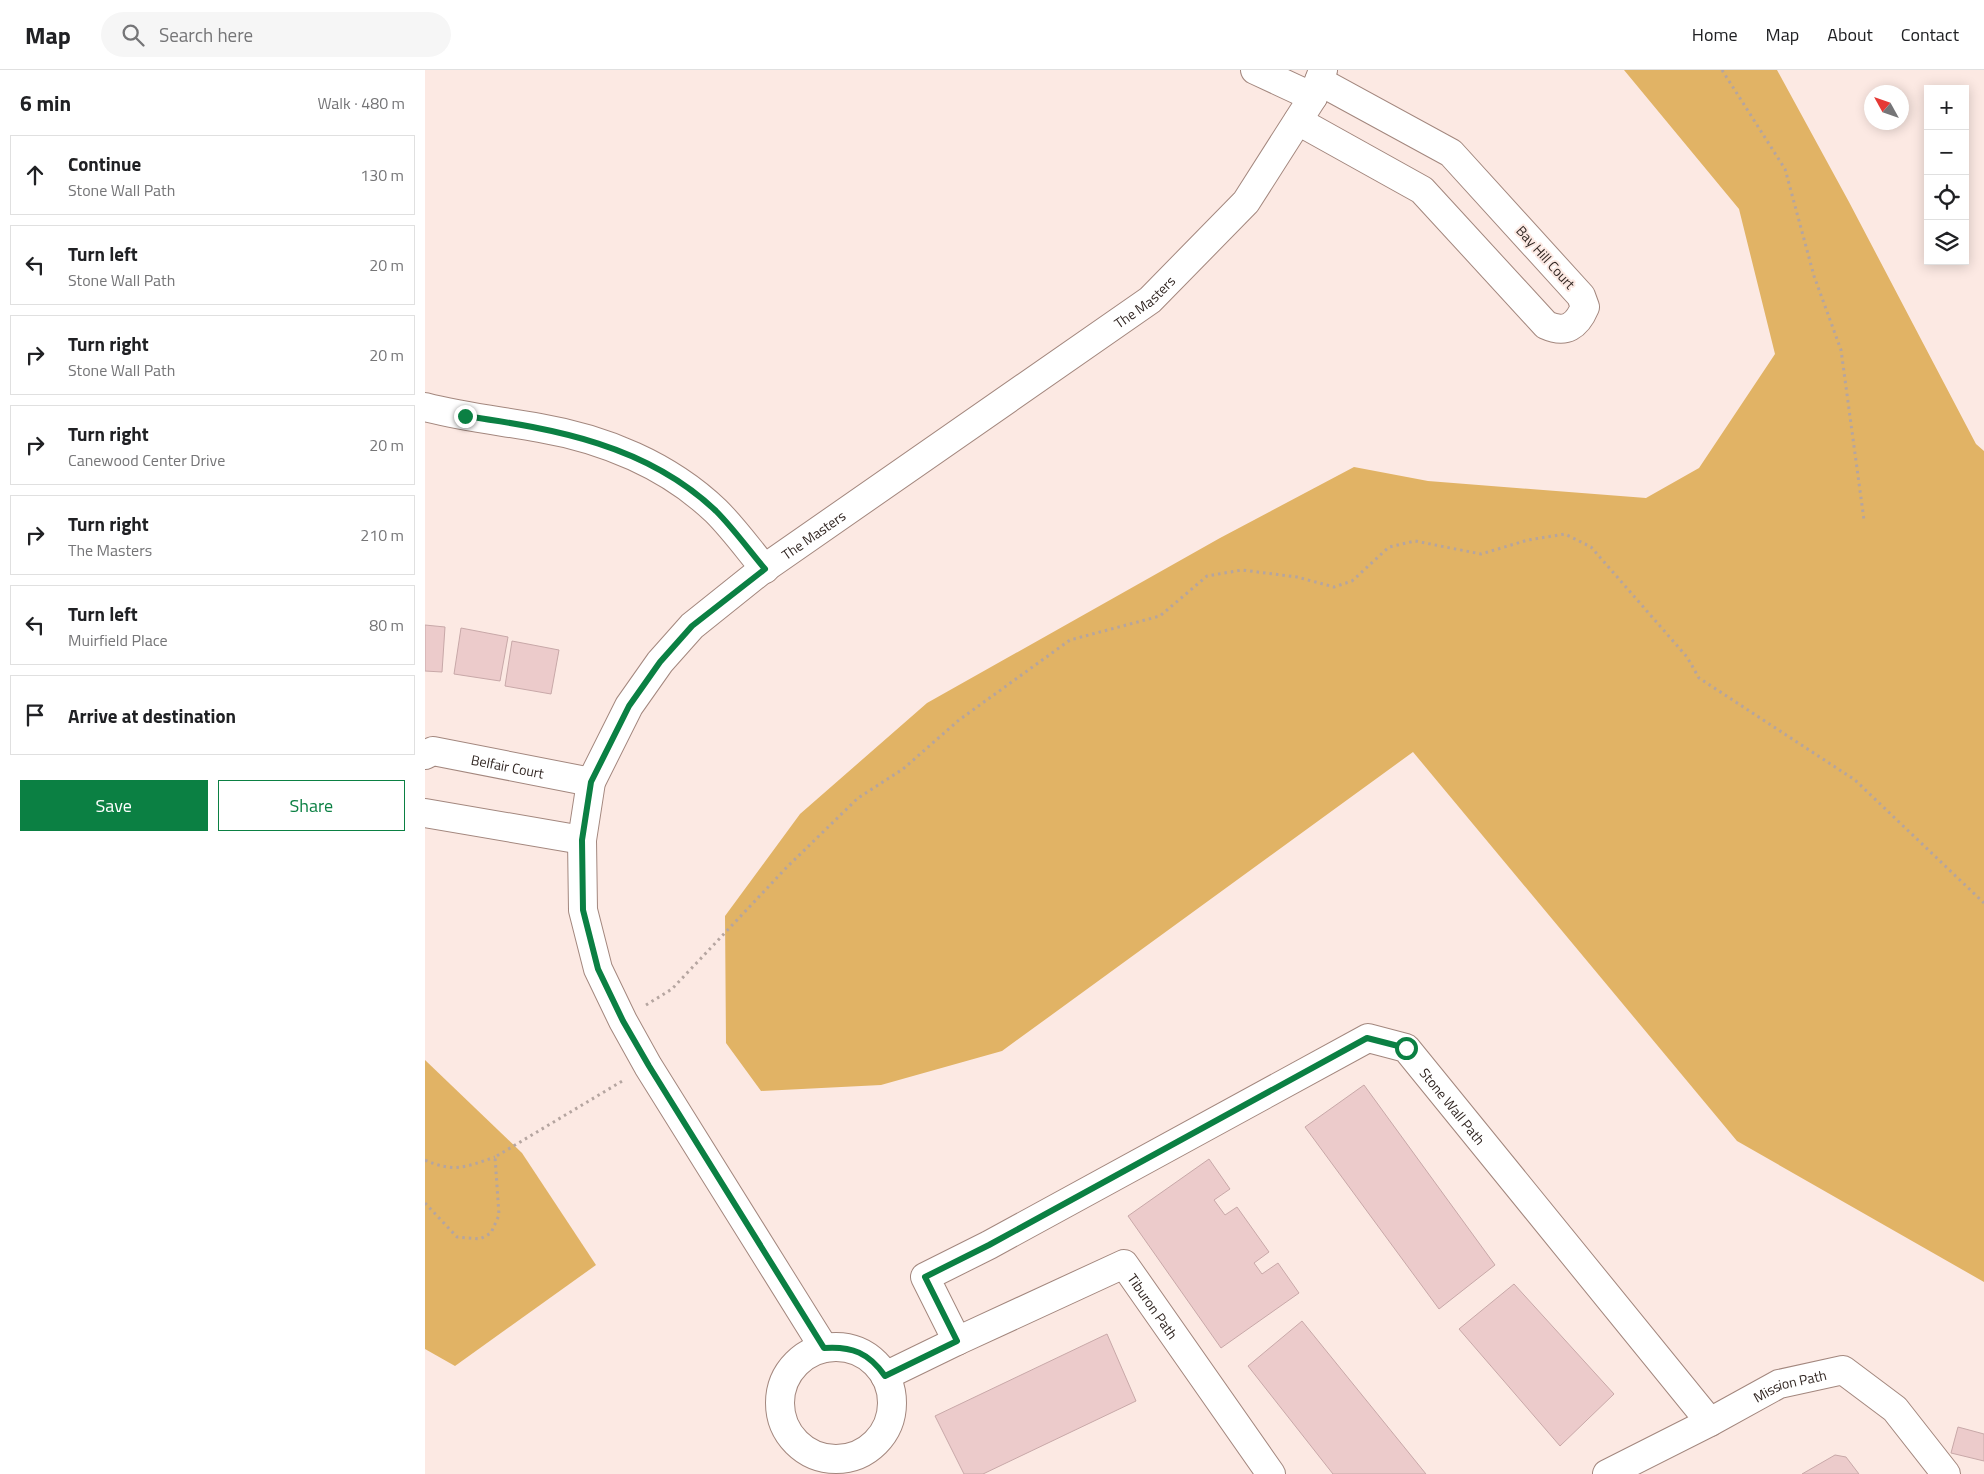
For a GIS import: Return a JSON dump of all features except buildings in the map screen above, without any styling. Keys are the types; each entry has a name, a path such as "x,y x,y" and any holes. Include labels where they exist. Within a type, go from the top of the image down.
{"street":[{"path":"1255,70 1318,83"},
{"name":"Bay Hill Court","path":"1298,121 1422,190 1546,325 1557,330 1569,327 1580,319 1585,306 1581,296 1451,153 1318,83"},
{"name":"The Masters","path":"824,1348 649,1066 623,1021 598,969 583,910 582,840 591,782 629,706 660,662 692,626 765,569 1150,300 1246,202 1298,121 1318,83"},
{"path":"425,407 465,416 542,428 580,437 617,449 653,465 686,486 716,511 765,569"},
{"name":"Belfair Court","path":"425,755 433,751 591,782"},
{"path":"425,813 582,840"},
{"name":"Stone Wall Path","path":"957,1341 925,1277 989,1245 1367,1038 1406,1048 1710,1422"},
{"name":"Tiburon Path","path":"957,1341 1124,1264 1271,1474"},
{"path":"885,1376 957,1341"},
{"path":"824,1348 848,1348 867,1356 885,1376 891,1393 891,1414 883,1432 859,1465 812,1454 797,1444 788,1433 780,1409 781,1391 788,1373 803,1358 824,1348"},
{"name":"Mission Path","path":"1607,1474 1710,1422 1779,1384 1843,1370 1895,1409 1946,1474"}],"path":[{"path":"1722,70 1785,169 1814,276 1841,350 1864,520"},
{"path":"623,1021 671,989 787,867 858,798 903,769 959,720 1070,640 1160,616 1207,576 1242,570 1297,577 1334,587 1352,581 1389,547 1415,541 1481,554 1528,540 1565,534 1591,547 1687,657 1699,678 1855,780 1984,903"},
{"path":"425,1160 442,1167 467,1167 495,1157 649,1066"},
{"path":"425,1203 457,1237 479,1239 491,1233 499,1215 495,1157"}],"shaded area":[{"path":"1624,70 1777,70 1849,202 1976,444 1984,451 1984,1282 1737,1141 1413,752 1002,1051 881,1085 761,1091 726,1043 725,916 800,814 927,703 1220,538 1354,467 1428,481 1646,498 1699,468 1775,354 1739,209"},
{"path":"425,1060 522,1153 596,1265 455,1366 425,1349"}],"route":[{"path":"465,416 542,428 580,437 617,449 653,465 686,486 716,511 765,569 692,626 660,662 629,706 591,782 582,840 583,910 598,969 623,1021 824,1348 848,1348 867,1356 885,1376 957,1341 925,1277 989,1245 1367,1038 1406,1048"}]}
